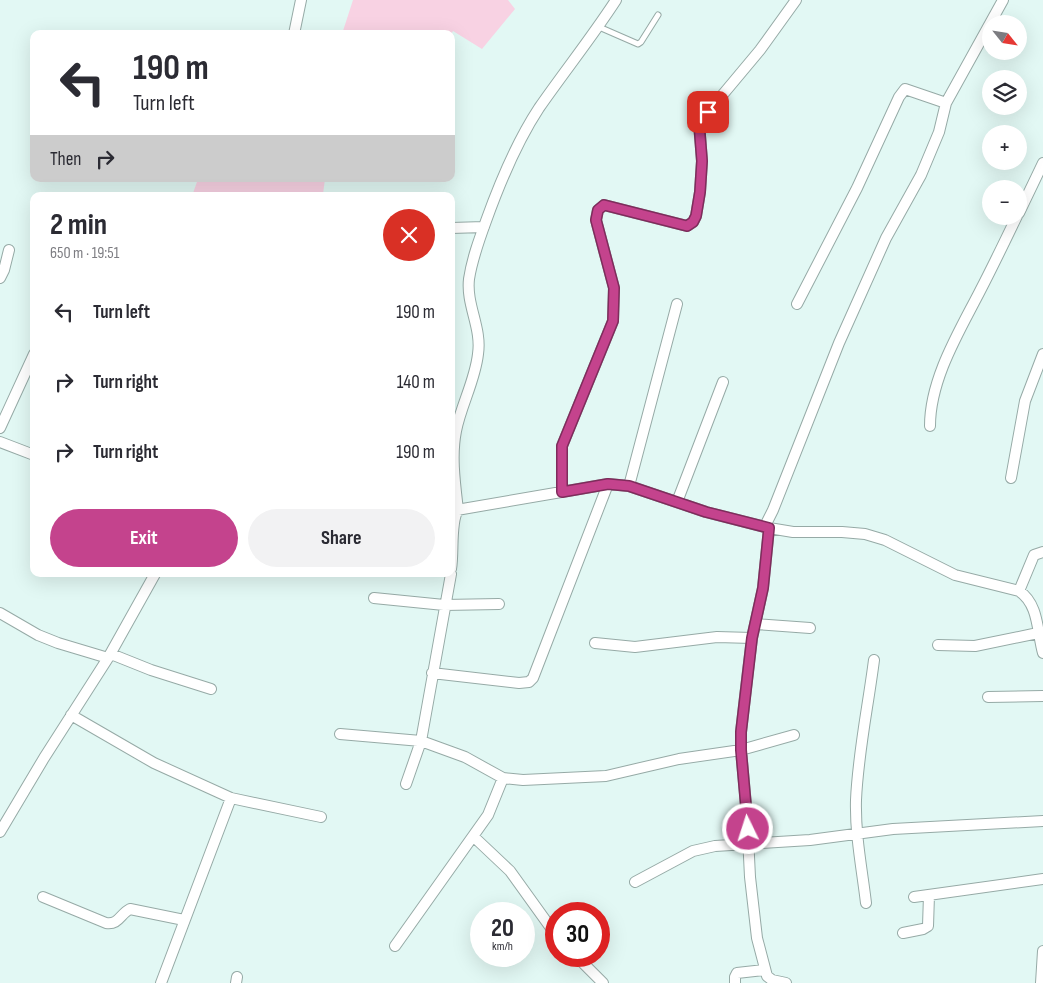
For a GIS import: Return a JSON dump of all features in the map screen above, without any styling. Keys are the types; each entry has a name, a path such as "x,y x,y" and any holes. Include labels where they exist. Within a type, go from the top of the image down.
{"street":[{"path":"295,30 301,0"},
{"path":"455,444 456,430 472,383 479,353 478,331 470,302 469,281 476,250 496,191 517,146 539,108 616,0"},
{"path":"562,492 562,446 613,321 614,288 596,220 598,210 604,205 687,226 693,222 696,216 700,192 702,161 699,123 760,50 796,0"},
{"path":"786,983 772,980 767,976 757,938 741,750 741,732 752,638 763,588 767,527 839,342 886,238 921,175 939,132 946,103 1003,0"},
{"path":"797,304 856,188 898,97 905,89 946,103"},
{"path":"1027,196 1043,163"},
{"path":"930,426 930,409 937,380 1013,225"},
{"path":"455,228 484,227"},
{"path":"0,278 9,250"},
{"path":"629,486 677,304"},
{"path":"1011,478 1025,400 1043,354"},
{"path":"0,428 30,363"},
{"path":"676,502 723,382"},
{"path":"0,442 30,453"},
{"path":"432,673 519,683 529,682 533,678 608,484"},
{"path":"455,510 608,484 629,486 706,512 767,527 793,532 865,534 884,540 954,575 1019,591 1028,596 1033,605 1043,653"},
{"path":"1019,591 1034,555 1043,552"},
{"path":"1,829 109,656 153,577"},
{"path":"406,784 422,741 432,673 450,577"},
{"path":"374,598 444,605 499,604"},
{"path":"0,613 38,635 58,643 109,656 211,689"},
{"path":"756,624 810,628"},
{"path":"938,645 975,646 1038,633"},
{"path":"595,643 635,647 717,637 752,638"},
{"path":"866,903 857,834 856,800 864,718 874,660"},
{"path":"988,697 1043,696"},
{"path":"71,715 154,763 230,798 321,817"},
{"path":"340,734 422,741 465,757 503,778 538,780 606,776 679,759 741,750 794,735"},
{"path":"395,946 474,837 488,815 503,778"},
{"path":"161,983 230,798"},
{"path":"635,882 693,851 715,846 810,840 893,829 1043,821"},
{"path":"474,837 510,870 545,919"},
{"path":"914,898 1043,880"},
{"path":"903,933 923,930 928,926 929,895"},
{"path":"43,897 106,923 113,924 118,922 126,911 130,909 184,920"},
{"path":"1041,983 1043,951"},
{"path":"587,967 603,983"},
{"path":"735,983 737,973 764,970"}],"lane":[{"path":"598,27 638,44 658,15"}],"shaded area":[{"path":"353,0 508,0 515,9 482,49 455,32 455,30 343,30"},
{"path":"197,182 325,182 323,192 193,192"}],"route":[{"path":"708,112 699,123 702,161 700,192 696,216 693,222 687,226 604,205 598,210 596,220 614,288 613,321 562,446 562,492 608,484 629,486 706,512 769,528 763,588 752,638 741,732 748,829"}]}
